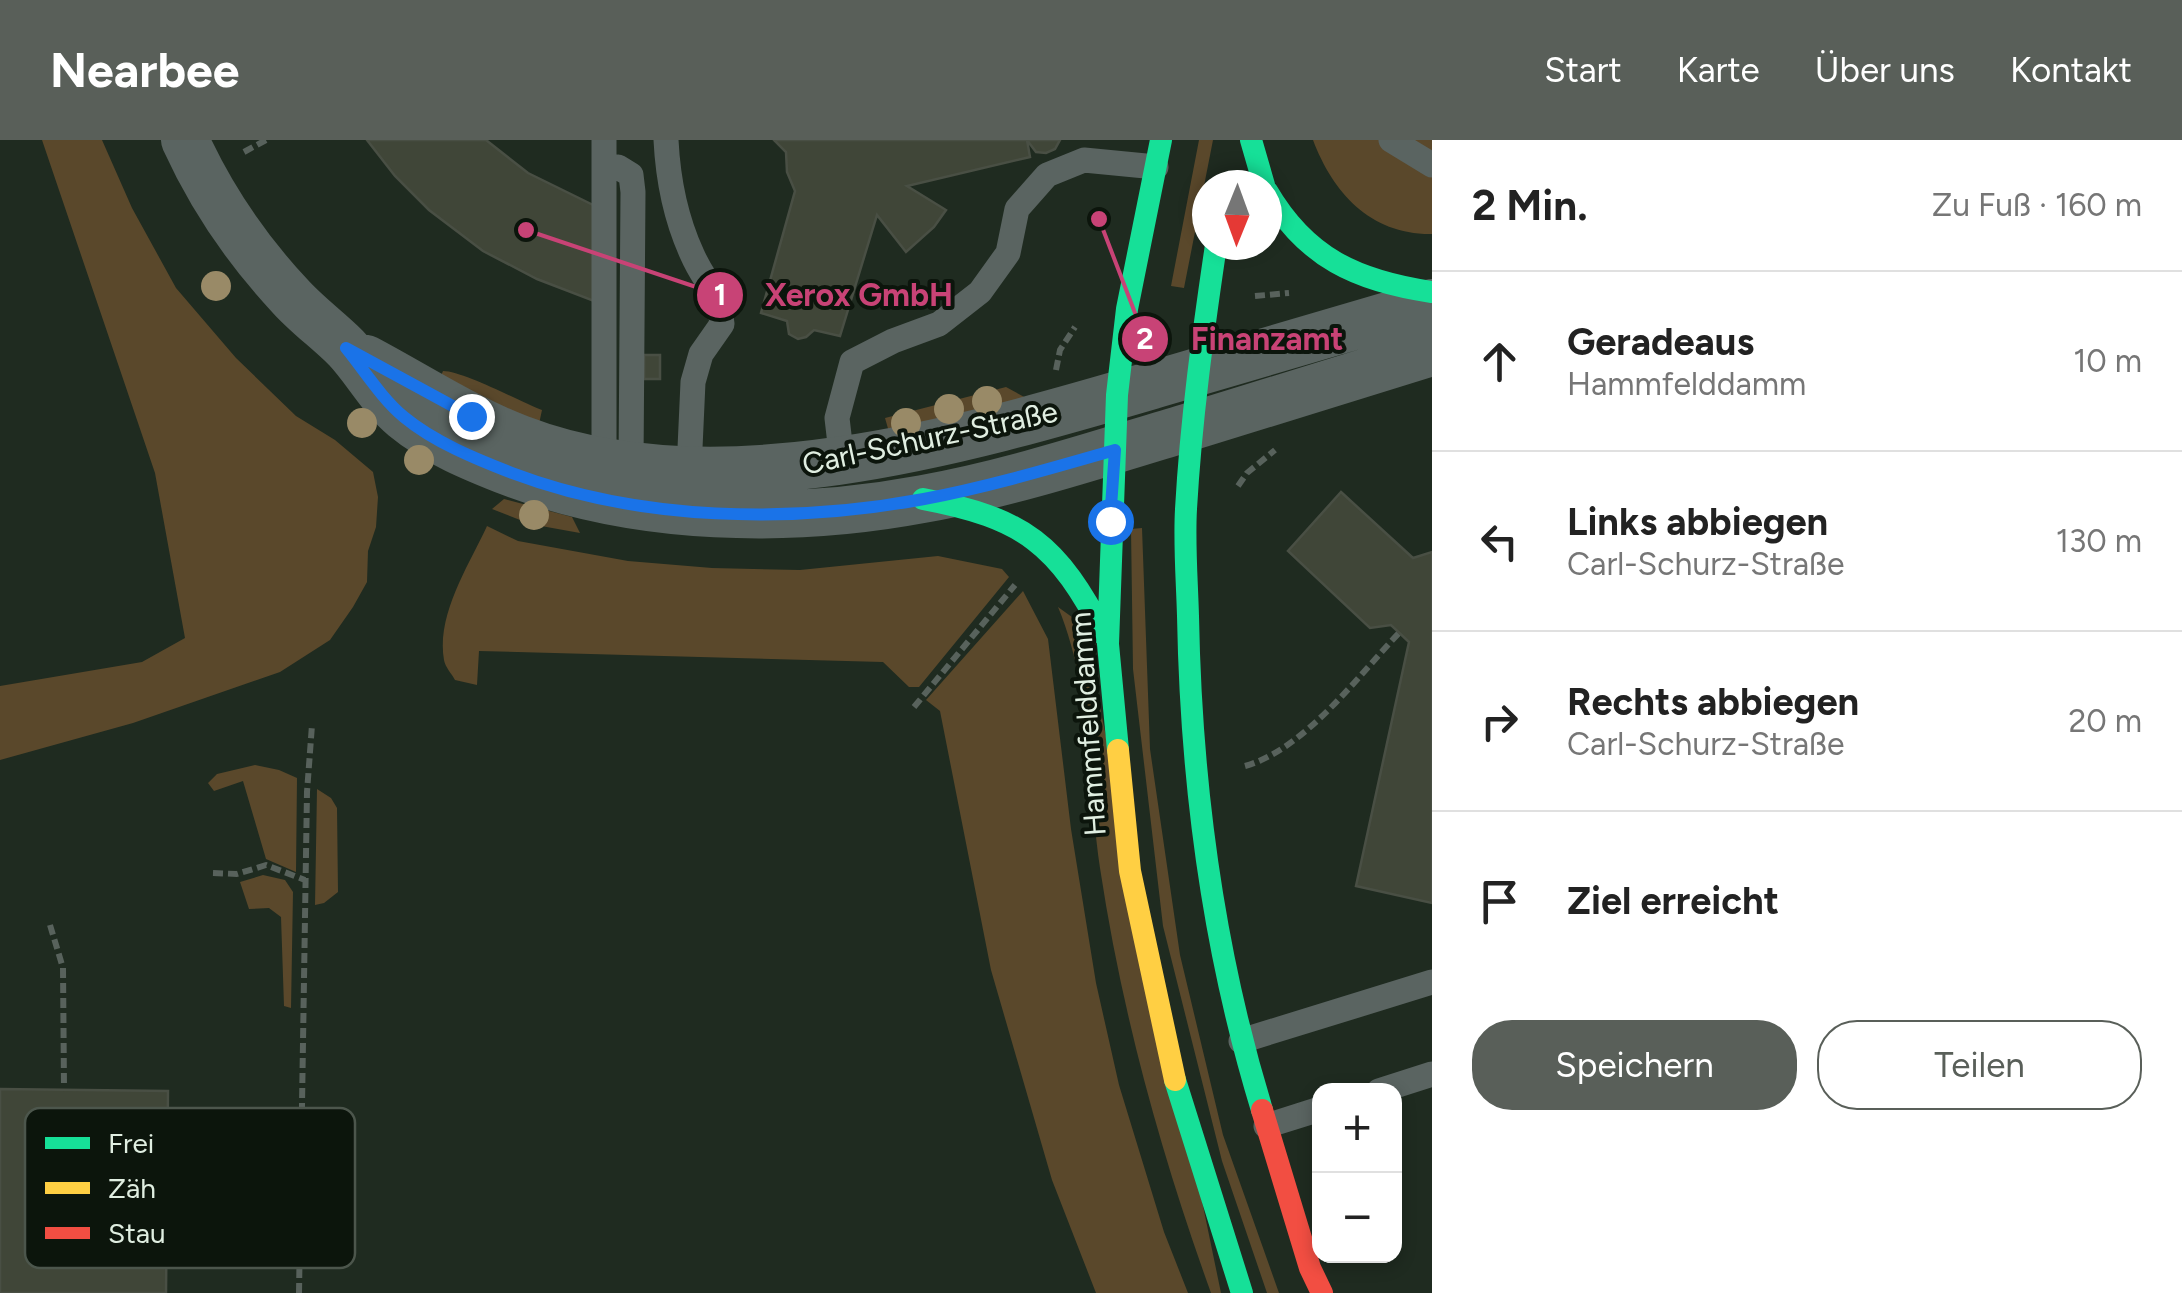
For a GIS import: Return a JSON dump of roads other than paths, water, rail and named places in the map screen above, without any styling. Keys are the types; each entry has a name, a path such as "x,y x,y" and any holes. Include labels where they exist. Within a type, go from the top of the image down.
{"main road":[{"name":"Hammfelddamm","path":"1161,140 1127,308 1118,395 1108,644 1130,872 1173,1074 1242,1293"},
{"path":"1241,145 1255,170"},
{"path":"1282,215 1332,264 1394,288 1432,292"},
{"path":"1214,260 1192,426 1186,514 1189,688 1203,844 1241,1041 1310,1268 1322,1293"},
{"path":"923,499 1005,519 1037,538 1066,564 1085,592 1108,644"}],"street":[{"name":"Carl-Schurz-Straße","path":"185,140 203,180 243,240 291,298 346,348 404,417 482,462 548,486 614,501 752,513 850,509 923,499 1115,450 1432,352"},
{"name":"Carl-Schurz-Straße","path":"346,348 522,440 618,463 690,470 769,468 842,462 958,438 1432,304"}],"lane":[{"path":"604,140 618,463"},
{"path":"666,140 674,212 693,258 719,298 722,324 701,354 693,382 690,470"},
{"path":"1391,140 1432,165"},
{"path":"842,462 837,418 852,362 938,324 980,292 1008,253 1017,208 1047,175 1084,160 1156,167"},
{"path":"618,167 631,175 633,192 618,463"},
{"path":"1241,1041 1432,982"},
{"path":"1402,1083 1432,1074"},
{"path":"1266,1126 1312,1112"}],"place":[{"name":"Finanzamt","path":"1099,219"},
{"name":"Xerox GmbH","path":"526,230"}]}
